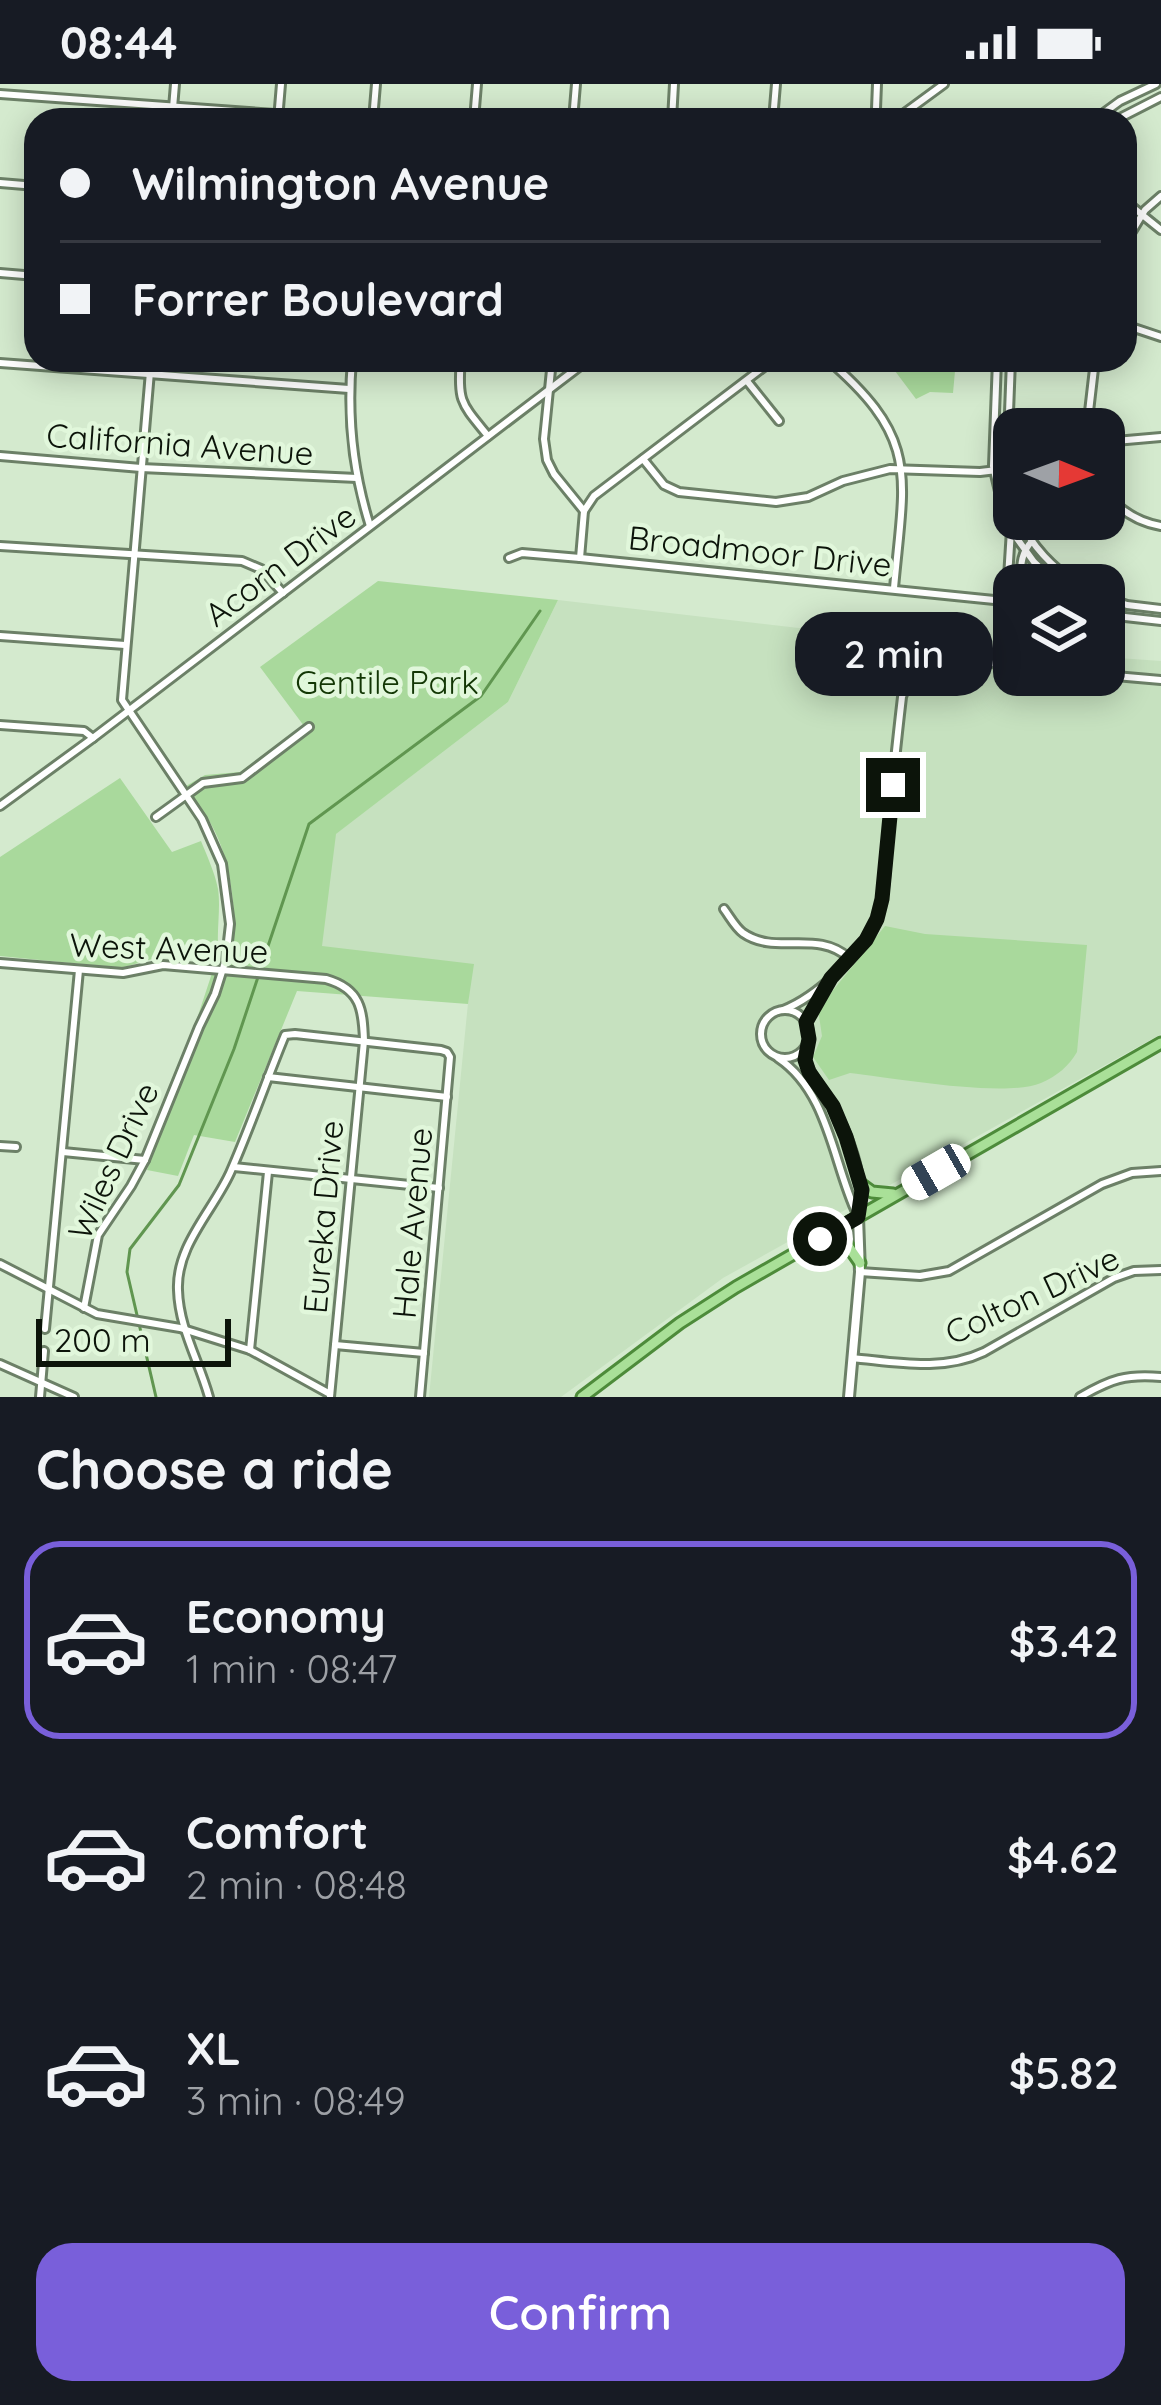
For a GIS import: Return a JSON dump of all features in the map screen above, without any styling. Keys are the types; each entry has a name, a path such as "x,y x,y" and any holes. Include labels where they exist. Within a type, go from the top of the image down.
{"main road":[{"path":"582,1397 704,1307 1161,1042"},
{"path":"861,1184 879,1194 898,1194"},
{"path":"820,1239 846,1243 860,1268"}],"street":[{"path":"173,107 175,84"},
{"path":"1110,108 1156,84"},
{"path":"911,108 942,85"},
{"path":"0,94 184,108"},
{"path":"1137,223 1161,196"},
{"path":"1137,212 1161,230"},
{"path":"122,372 349,389"},
{"path":"351,372 351,436 370,526"},
{"path":"460,372 459,396 488,436"},
{"path":"551,372 544,440 547,460 584,511"},
{"name":"Acorn Drive","path":"0,806 571,372"},
{"path":"580,558 584,511 594,496 757,372"},
{"path":"839,372 884,419 903,468 894,589"},
{"path":"994,408 996,372"},
{"path":"1009,408 1010,372"},
{"path":"1090,408 1094,372"},
{"path":"128,711 121,695 149,374"},
{"path":"747,380 778,421"},
{"path":"1125,440 1161,437"},
{"name":"California Avenue","path":"0,456 357,478"},
{"path":"644,459 664,485 679,492 776,502 903,468 993,471"},
{"path":"1125,511 1161,526"},
{"path":"1018,540 1038,564"},
{"path":"1022,564 1024,550 1032,541 1052,564"},
{"path":"0,546 242,561 261,569 283,593"},
{"name":"Broadmoor Drive","path":"508,558 522,553 993,599"},
{"path":"1125,604 1161,609"},
{"path":"1125,617 1161,620"},
{"path":"0,636 125,645"},
{"path":"858,1217 822,1119 789,1065 765,1049 760,1033 769,1015 797,1005 831,978 872,931 882,899 906,684 920,668 941,660 993,664"},
{"path":"1125,677 1161,680"},
{"name":"Wiles Drive","path":"84,1308 98,1235 146,1160 223,970 230,924 227,886 216,848 187,795 128,711"},
{"path":"0,725 84,731 93,738"},
{"path":"156,817 203,783 242,778 309,728"},
{"path":"724,909 749,936 790,944 826,944 849,958"},
{"name":"West Avenue","path":"0,963 123,973 163,965 334,980 354,994 363,1011 364,1042"},
{"path":"46,1329 79,970"},
{"path":"806,1022 831,978"},
{"path":"783,1010 799,1014 806,1022 809,1072 833,1106 861,1184 860,1268 849,1397"},
{"path":"208,1397 185,1330 178,1288 180,1264 222,1190 285,1035 364,1042"},
{"name":"Hale Avenue","path":"364,1042 449,1054 419,1397"},
{"name":"Eureka Drive","path":"330,1395 364,1042"},
{"path":"778,1058 792,1058 805,1048"},
{"path":"268,1077 447,1097"},
{"path":"0,1146 16,1148"},
{"path":"63,1152 146,1160"},
{"path":"232,1167 439,1188"},
{"path":"860,1268 920,1276 949,1270 1114,1179 1161,1171"},
{"path":"250,1349 268,1172"},
{"path":"0,1264 84,1308 250,1349 330,1395"},
{"name":"Colton Drive","path":"852,1358 929,1364 963,1361 1114,1278 1161,1270"},
{"path":"335,1345 424,1353"},
{"path":"40,1397 44,1351"},
{"path":"0,1364 74,1397"},
{"path":"1080,1397 1118,1378 1161,1377"}],"shaded area":[{"path":"558,600 993,648 993,696 1125,696 1125,658 1161,661 1161,1034 723,1278 561,1397 429,1397 470,983 298,944 333,836 508,702"}],"green space":[{"path":"896,372 955,372 953,393 930,392 916,399"},
{"name":"Gentile Park","path":"378,581 558,600 508,702 336,834 322,946 474,964 468,1004 297,991 235,1142 194,1135 178,1176 147,1170 217,958 166,955 121,968 0,956 0,857 120,778 172,852 201,841 218,889 219,952 224,970 234,923 227,867 214,830 186,786 205,775 240,772 304,726 260,667"},
{"path":"885,926 925,934 1087,945 1074,1057 1052,1077 1024,1087 948,1086 850,1073 829,1080 813,1057 822,1036 818,1009"}],"waterway":[{"path":"260,970 309,824 481,696 540,611"},
{"path":"156,1397 127,1272 130,1249 179,1185 258,977"}],"route":[{"path":"820,1239 858,1217 862,1190 833,1106 809,1072 806,1022 831,978 866,940 877,919 893,785"}]}
